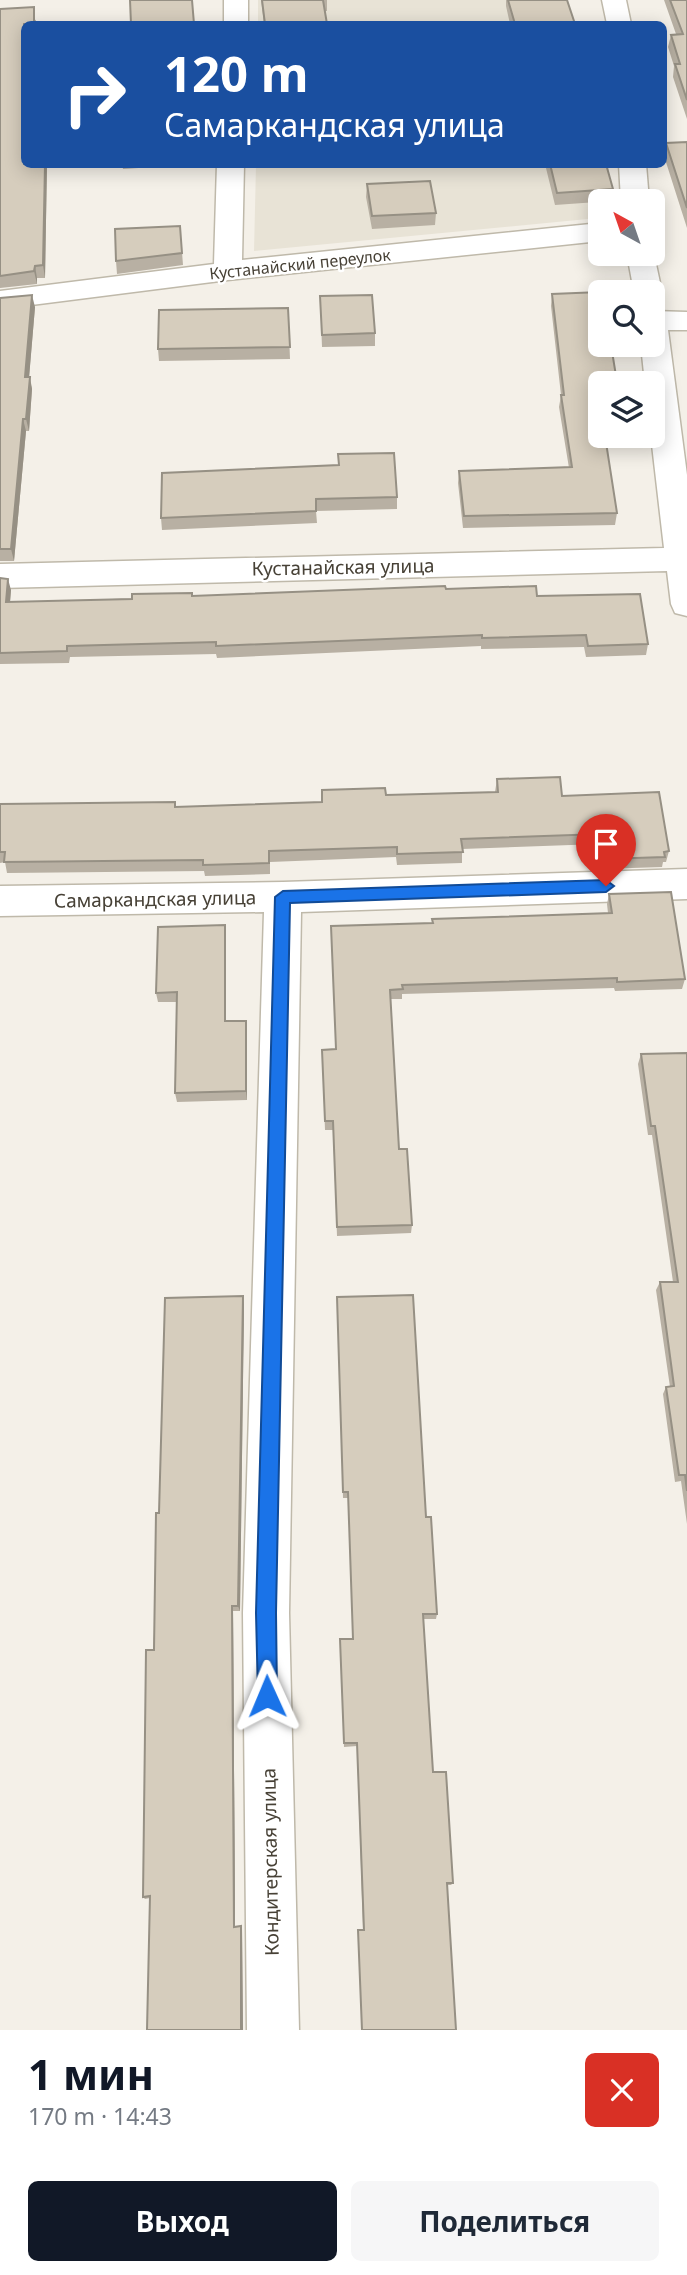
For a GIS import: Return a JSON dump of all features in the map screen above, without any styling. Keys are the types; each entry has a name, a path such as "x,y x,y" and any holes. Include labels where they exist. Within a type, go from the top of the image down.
{"street":[{"path":"236,0 236,21"},
{"path":"614,0 618,21"},
{"path":"228,271 232,168"},
{"path":"632,168 634,189"},
{"name":"Кустанайский переулок","path":"0,300 228,271 588,233"},
{"path":"665,322 687,321"},
{"path":"658,357 684,559 687,604"},
{"name":"Кустанайская улица","path":"0,576 684,559"},
{"name":"Самаркандская улица","path":"0,901 283,897 687,884"},
{"name":"Кондитерская улица","path":"273,2030 266,1613 283,897"}],"shaded area":[{"path":"258,0 563,0 566,21 258,21"},
{"path":"256,168 590,168 593,189 588,189 588,219 254,251"}],"building":[{"path":"130,0 192,0 194,21 131,21"},
{"path":"262,0 323,0 326,21 265,21"},
{"path":"508,0 567,0 574,21 514,21"},
{"path":"670,0 687,0 687,100 675,64 680,64 671,35 683,34"},
{"path":"34,7 34,21 21,21 21,168 45,168 43,265 35,266 34,271 0,276 0,9"},
{"path":"687,142 687,208 667,146 667,143"},
{"path":"551,168 607,168 613,189 557,193"},
{"path":"430,181 436,213 372,216 367,184"},
{"path":"180,226 182,253 116,261 115,229"},
{"path":"588,292 588,357 613,357 615,371 588,371 588,448 607,448 617,513 464,516 459,471 572,467 561,395 564,395 552,294"},
{"path":"32,295 25,377 30,377 26,419 23,419 11,549 0,549 0,298"},
{"path":"372,295 375,333 322,335 320,296"},
{"path":"288,308 290,347 158,349 159,310"},
{"path":"394,453 397,497 316,499 316,511 161,518 162,473 339,465 338,454"},
{"path":"0,578 8,579 6,602 132,599 132,594 192,593 192,596 445,586 446,589 536,586 537,596 640,594 648,644 588,646 586,635 482,638 482,635 216,646 216,642 67,646 67,651 0,653"},
{"path":"560,777 562,796 659,792 669,851 664,852 665,857 604,859 601,834 461,839 463,852 397,854 397,847 269,851 269,863 203,865 203,860 4,862 5,852 0,852 0,804 175,802 175,807 322,802 322,790 385,788 386,795 498,792 497,779"},
{"path":"671,892 685,979 617,982 617,978 402,985 403,989 390,990 399,1149 407,1149 412,1225 337,1227 333,1121 325,1121 322,1050 336,1049 331,926 433,923 432,919 612,913 609,894"},
{"path":"225,925 225,1021 246,1021 246,1091 175,1093 177,992 156,993 158,927"},
{"path":"687,1053 687,1491 685,1475 679,1475 666,1387 674,1386 660,1282 678,1282 655,1126 651,1126 641,1054"},
{"path":"413,1295 426,1517 431,1517 437,1614 423,1614 433,1772 446,1772 453,1883 447,1883 456,2030 362,2030 358,1930 364,1930 357,1743 344,1743 340,1639 353,1639 348,1492 343,1492 337,1297"},
{"path":"243,1296 238,1606 232,1606 234,1927 241,1926 241,2030 147,2030 150,1896 143,1897 146,1650 154,1650 156,1513 159,1513 165,1298"}],"route":[{"path":"267,1696 266,1613 283,897 606,886"}]}
